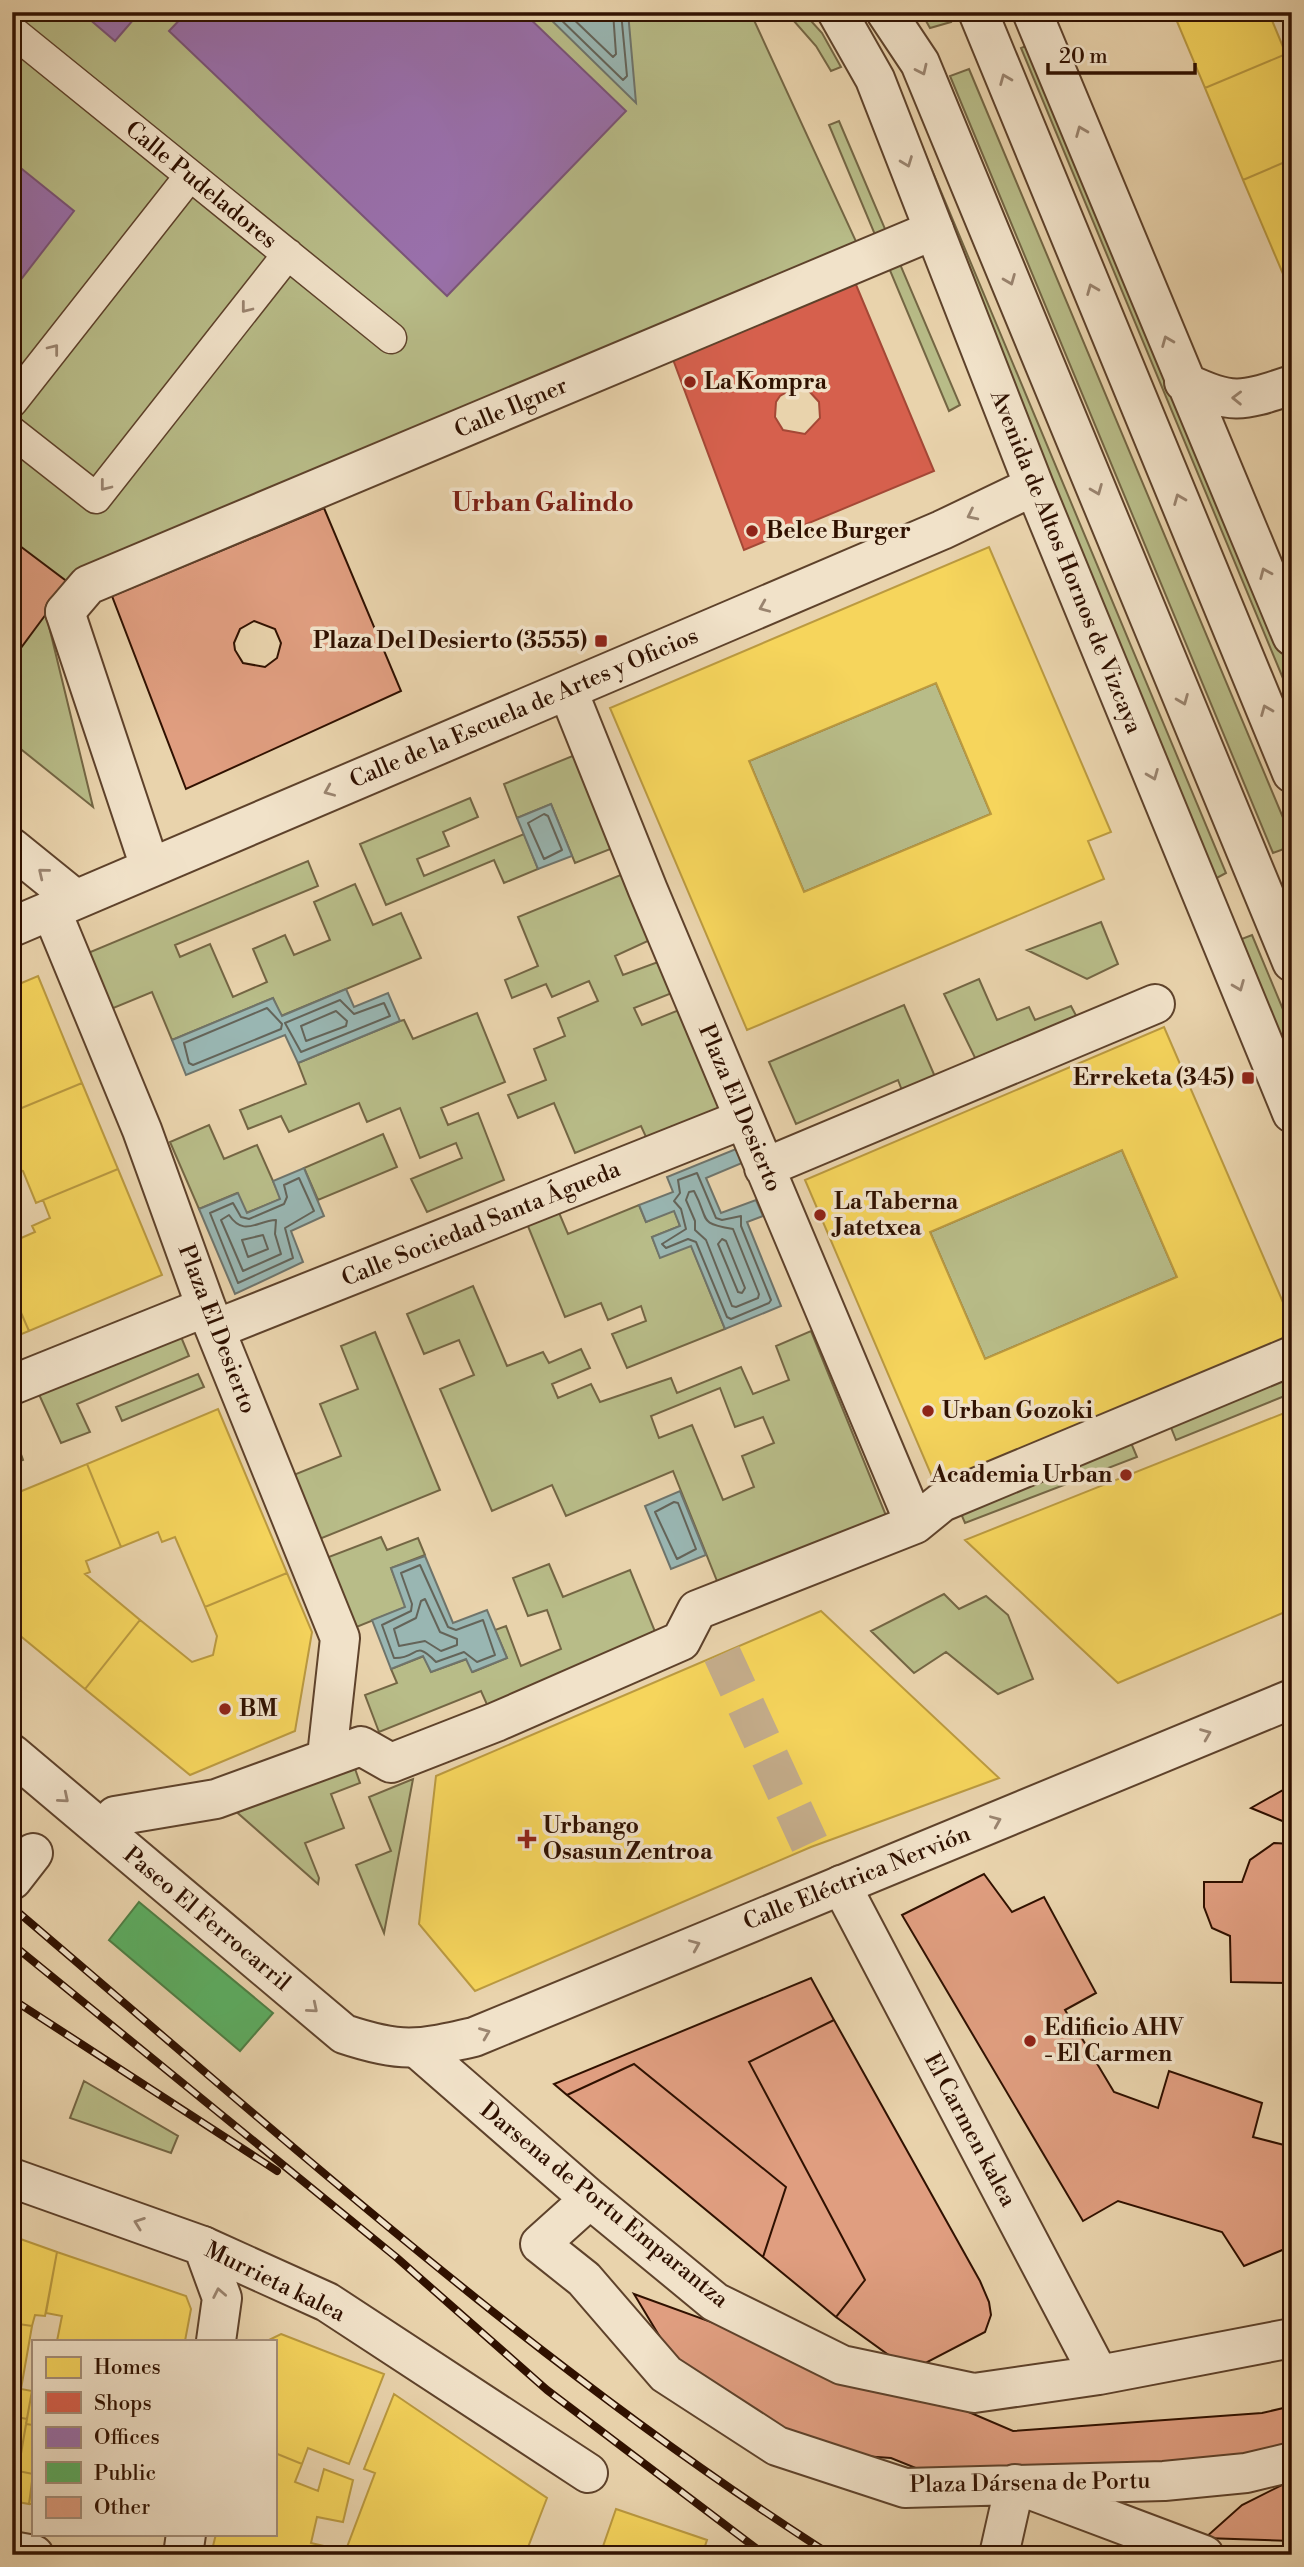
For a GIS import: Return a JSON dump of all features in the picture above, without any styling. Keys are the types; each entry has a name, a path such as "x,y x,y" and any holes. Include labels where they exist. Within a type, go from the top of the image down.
{"street":[{"name":"Avenida de Altos Hornos de Vizcaya","path":"837,12 875,79 1034,485 1292,1113"},
{"path":"886,12 920,62 1292,962"},
{"path":"978,12 1292,773"},
{"path":"1032,12 1292,636"},
{"name":"Calle Ilgner","path":"150,867 77,599 934,230"},
{"path":"1184,382 1219,398 1249,399 1292,384"},
{"name":"Calle de la Escuela de Artes y Oficios","path":"12,927 942,530 1034,485"},
{"name":"Plaza El Desierto","path":"568,691 764,1168 915,1524"},
{"path":"12,848 63,904"},
{"name":"Plaza El Desierto","path":"63,904 211,1318 340,1638 327,1756"},
{"path":"764,1168 1155,1004"},
{"name":"Calle Sociedad Santa Águeda","path":"12,1385 211,1318 731,1124 741,1112"},
{"path":"115,1816 216,1799 327,1756 361,1746 391,1763 496,1722 681,1641 697,1610 915,1524 942,1502 1292,1356"},
{"name":"Calle Eléctrica Nervión","path":"419,2050 474,2037 1292,1699"},
{"name":"Paseo El Ferrocarril","path":"12,1754 344,2034 381,2046 419,2050"},
{"name":"El Carmen kalea","path":"841,1885 1099,2375"},
{"name":"Darsena de Portu Emparantza","path":"419,2050 590,2199 715,2302 842,2365 974,2393 1099,2375 1292,2338"},
{"name":"Murrieta kalea","path":"12,2178 203,2246 327,2302 588,2473"},
{"name":"Plaza Dársena de Portu","path":"590,2199 540,2244 584,2279 666,2374 777,2446 905,2488 1164,2481 1246,2473 1292,2462"},
{"path":"203,2246 222,2298 216,2340"},
{"path":"999,2555 1015,2484 1204,2555"},
{"path":"183,2555 186,2536"},
{"path":"12,2551 34,2555"}],"lane":[{"name":"Calle Pudeladores","path":"12,31 391,338"},
{"path":"12,402 189,177"},
{"path":"12,432 96,498 288,254"}],"green space":[{"path":"12,12 743,12 753,18 865,261 46,614 93,807 12,742"},
{"path":"786,12 803,12 822,33 841,67 831,71 816,46"},
{"path":"921,12 948,12 951,22 930,28"},
{"path":"1031,44 1292,667 1292,700 1021,48"},
{"path":"969,69 1292,839 1292,846 1273,853 950,76"},
{"path":"901,96 1226,873 1213,880 891,99"},
{"path":"839,121 960,405 949,411 829,125"},
{"path":"936,683 991,814 804,892 749,761"},
{"path":"575,755 613,848 575,863 551,804 517,818 504,784"},
{"path":"470,798 478,817 443,832 449,846 417,859 424,876 524,834 538,869 504,883 494,860 386,905 360,844"},
{"path":"308,861 318,886 175,945 180,957 210,944 233,997 267,982 253,949 285,935 294,955 330,940 314,902 355,884 373,925 401,913 421,958 281,1016 273,998 172,1040 152,992 111,1009 88,953"},
{"path":"623,874 650,940 615,956 623,975 658,962 672,993 634,1008 642,1025 679,1010 726,1118 652,1150 641,1126 575,1153 554,1103 518,1118 508,1095 546,1080 534,1049 565,1036 558,1018 598,1001 589,981 552,997 546,984 512,998 505,980 538,966 518,917"},
{"path":"1101,922 1118,964 1087,979 1027,950"},
{"path":"1252,935 1292,1031 1292,1065 1239,940"},
{"path":"979,979 997,1020 1029,1007 1035,1020 1071,1006 1080,1023 979,1066 944,994"},
{"path":"904,1005 936,1079 903,1093 898,1080 796,1124 769,1062"},
{"path":"477,1013 505,1082 441,1108 448,1125 478,1113 504,1180 427,1212 411,1179 462,1158 456,1143 420,1158 400,1108 367,1122 359,1103 289,1132 281,1116 248,1129 240,1110 306,1084 298,1063 400,1021 404,1020 413,1039"},
{"path":"209,1125 224,1159 257,1145 281,1199 246,1213 237,1193 199,1209 170,1142"},
{"path":"383,1134 397,1167 318,1200 304,1168"},
{"path":"1122,1150 1177,1277 985,1359 930,1232"},
{"path":"554,1201 568,1234 639,1205 646,1222 674,1210 680,1226 652,1237 660,1257 691,1245 725,1329 627,1368 612,1334 646,1321 641,1306 608,1320 601,1303 565,1317 523,1214"},
{"path":"473,1286 507,1366 543,1352 549,1363 581,1349 590,1368 552,1384 558,1398 591,1384 600,1402 671,1378 677,1393 741,1367 753,1394 789,1380 776,1346 811,1331 887,1518 719,1586 673,1471 566,1516 552,1485 492,1511 440,1389 474,1375 459,1340 424,1354 407,1314","holes":["720,1388 735,1427 763,1417 774,1443 742,1456 754,1487 723,1500 692,1425 659,1438 651,1416"]},
{"path":"179,1332 189,1356 77,1404 90,1432 61,1443 37,1390"},
{"path":"375,1332 440,1490 317,1540 291,1476 341,1456 320,1404 358,1389 341,1346"},
{"path":"1292,1371 1292,1393 1176,1440 1166,1415"},
{"path":"198,1374 204,1387 122,1421 116,1407"},
{"path":"12,1429 23,1460 12,1464"},
{"path":"1126,1431 1137,1457 965,1523 956,1502"},
{"path":"381,1537 387,1550 418,1538 425,1555 391,1568 406,1607 354,1628 326,1558"},
{"path":"549,1564 563,1597 630,1570 656,1634 489,1709 481,1691 379,1732 365,1695 397,1683 391,1669 424,1656 431,1672 467,1659 473,1672 507,1658 495,1630 506,1626 521,1666 561,1649 547,1610 528,1616 513,1578"},
{"path":"944,1594 959,1609 986,1596 1008,1615 1033,1679 998,1694 946,1652 914,1673 871,1631"},
{"path":"353,1763 360,1783 331,1794 344,1828 305,1843 319,1878 318,1884 232,1808"},
{"path":"413,1779 384,1933 356,1865 391,1851 369,1797"},
{"path":"84,2081 178,2136 171,2153 70,2118"}],"water":[{"path":"543,12 628,12 636,103"},
{"path":"551,804 572,856 538,869 517,818"},
{"path":"346,989 354,1007 388,993 400,1021 298,1063 285,1035 186,1075 172,1040 273,998 282,1016"},
{"path":"736,1149 742,1163 706,1178 721,1213 756,1200 763,1216 747,1222 781,1306 725,1329 691,1246 660,1258 652,1237 680,1226 674,1211 646,1222 639,1205 673,1192 667,1177"},
{"path":"304,1168 324,1216 291,1231 303,1262 235,1294 199,1209 238,1193 247,1213 280,1199 273,1181"},
{"path":"680,1491 706,1555 671,1569 645,1506"},
{"path":"425,1556 453,1623 487,1610 507,1658 472,1672 466,1659 431,1672 423,1656 391,1669 372,1620 405,1607 391,1568"}],"building: Homes":[{"path":"1173,12 1273,12 1275,17 1271,18 1286,54 1205,88"},
{"path":"1286,54 1292,67 1292,159 1243,180 1205,88"},
{"path":"1292,159 1292,295 1243,180"},
{"path":"989,547 1111,832 1088,841 1104,879 747,1030 610,708","holes":["936,683 991,814 804,892 749,761"]},
{"path":"38,976 82,1083 12,1112 12,987"},
{"path":"1164,1027 1292,1323 1292,1335 936,1486 805,1180","holes":["1122,1150 1177,1277 985,1359 930,1232"]},
{"path":"82,1083 118,1169 36,1203 23,1171 12,1167 12,1112"},
{"path":"118,1169 162,1275 29,1331 12,1292 12,1242 35,1232 32,1226 50,1218 43,1200"},
{"path":"12,1292 29,1331 12,1338"},
{"path":"218,1409 287,1573 205,1607 175,1537 162,1542 158,1532 121,1547 87,1464"},
{"path":"1292,1410 1292,1609 1118,1683 965,1540"},
{"path":"87,1464 121,1547 86,1561 90,1572 85,1574 140,1620 85,1689 12,1629 12,1495"},
{"path":"287,1573 312,1632 295,1731 190,1775 85,1689 140,1620 192,1662 213,1655 217,1636 205,1607"},
{"path":"821,1611 999,1778 811,1847 475,1991 419,1924 436,1776"},
{"path":"12,2236 57,2252 45,2316 35,2315 32,2326 12,2323"},
{"path":"57,2252 186,2296 191,2309 185,2340 57,2340 62,2316 46,2313"},
{"path":"12,2323 32,2326 21,2389 32,2391 27,2419 12,2416"},
{"path":"281,2334 384,2374 349,2464 308,2448 302,2464 276,2453 276,2340 269,2340"},
{"path":"32,2391 32,2425 26,2424"},
{"path":"394,2394 547,2498 525,2555 344,2555 375,2473 364,2469"},
{"path":"12,2416 27,2419 18,2471 32,2474 32,2482 29,2504 12,2501"},
{"path":"26,2424 32,2425 32,2474 18,2471"},
{"path":"276,2453 302,2464 295,2482 318,2491 324,2469 353,2480 343,2522 317,2517 311,2543 337,2549 336,2555 218,2555 213,2546 216,2536 276,2536"},
{"path":"616,2509 707,2540 702,2555 600,2555"}],"building: Shops":[{"path":"854,280 934,471 744,550 671,354","holes":["794,388 809,391 819,402 820,418 805,434 783,430 775,417 776,402 780,396"]}],"building: Offices":[{"path":"81,12 140,12 115,41"},
{"path":"187,12 523,12 626,111 447,296 169,31"},
{"path":"12,161 74,211 12,291"}],"building: Public":[{"path":"139,1902 273,2013 240,2051 109,1940"}],"building: Other":[{"path":"324,508 401,691 186,789 112,596","holes":["254,621 275,629 281,643 277,658 265,667 243,663 234,643 240,629"]},
{"path":"12,540 69,583 12,660"},
{"path":"1292,1785 1292,1825 1251,1808"},
{"path":"1274,1843 1292,1844 1292,1947 1288,1948 1288,1983 1231,1982 1230,1936 1212,1928 1204,1907 1204,1882 1242,1882 1250,1860"},
{"name":"Edificio AHV - El Carmen","path":"984,1874 1012,1912 1044,1897 1096,1993 1065,2010 1114,2092 1158,2108 1169,2071 1262,2103 1253,2137 1292,2147 1292,2246 1244,2266 1222,2232 1118,2201 1083,2221 902,1915"},
{"path":"811,1978 834,2020 749,2062 865,2280 836,2317 763,2257 786,2187 634,2064 567,2095 554,2084"},
{"path":"834,2020 980,2281 989,2302 991,2315 985,2332 916,2368 897,2361 836,2317 865,2280 749,2062"},
{"path":"634,2064 786,2187 763,2257 567,2095"},
{"path":"634,2294 890,2387 943,2401 1013,2431 1262,2413 1292,2406 1292,2453 1165,2479 928,2473 891,2458 834,2454 740,2419 672,2357"},
{"path":"1292,2480 1292,2541 1205,2538 1242,2505"}],"tunnel":[{"path":"722,1654 811,1847"}],"railway":[{"path":"12,1907 310,2162 513,2327 722,2483 831,2555"},
{"path":"12,1944 396,2257 547,2390 765,2555"},
{"path":"12,1999 277,2171"}],"place":[{"name":"La Kompra","path":"690,382"},
{"name":"Belce Burger","path":"752,531"},
{"name":"Plaza Del Desierto (3555)","path":"601,641"},
{"name":"Erreketa (345)","path":"1248,1078"},
{"name":"La Taberna Jatetxea","path":"820,1215"},
{"name":"Urban Gozoki","path":"928,1411"},
{"name":"Academia Urban","path":"1126,1475"},
{"name":"BM","path":"225,1709"},
{"name":"Urbango Osasun Zentroa","path":"527,1839"},
{"name":"Edificio AHV - El Carmen","path":"1030,2041"}],"district":[{"name":"Urban Galindo","path":"543,503"}]}
